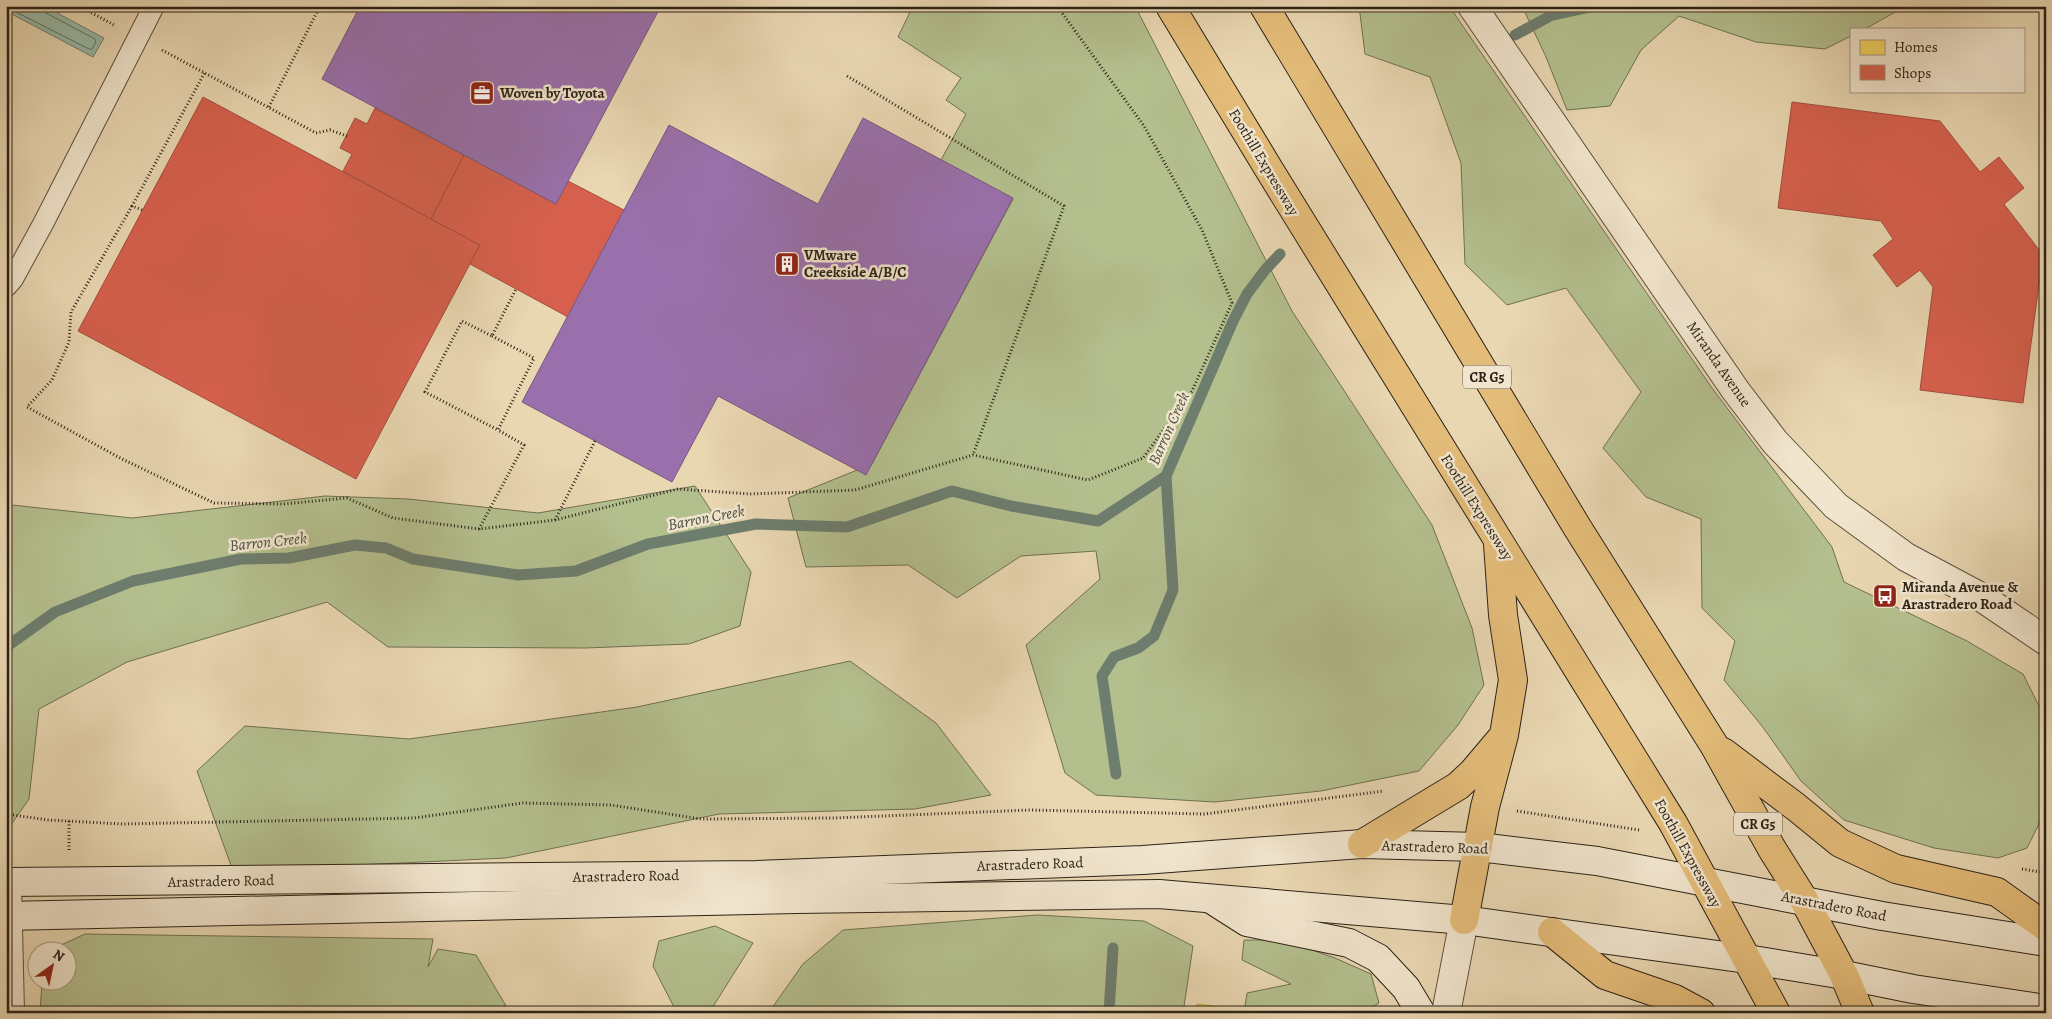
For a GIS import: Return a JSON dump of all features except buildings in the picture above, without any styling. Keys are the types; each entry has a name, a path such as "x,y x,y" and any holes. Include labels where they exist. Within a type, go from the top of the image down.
{"highway":[{"name":"Foothill Expressway","path":"1170,6 1673,823 1776,1013"},
{"name":"CR G5","path":"1264,6 1577,527 1714,745 1772,849 1804,900 1844,975 1860,1013"},
{"path":"1464,920 1486,807 1504,735 1513,680 1503,615 1498,540"},
{"path":"1362,844 1458,786 1473,772 1504,735"},
{"path":"1714,745 1840,842 1896,869 1997,892 2046,927"},
{"path":"1552,932 1605,975 1675,999 1701,1013"}],"main road":[{"name":"Miranda Avenue","path":"1472,6 1736,391 1775,442 1836,506 1906,556 1981,598 2046,642"},
{"name":"Arastradero Road","path":"7,882 756,875 1143,860 1362,844 1479,847 1597,861 1882,916 2046,942"},
{"path":"7,882 10,1013"},
{"name":"Arastradero Road","path":"7,916 1136,894 1207,897 1464,920 1747,959 1914,989 2046,1009"},
{"path":"1207,897 1247,922 1349,943 1378,958 1406,988 1421,1013"},
{"path":"1446,1013 1464,920"}],"lane":[{"path":"6,287 13,279 44,222 154,6"}],"path":[{"path":"79,6 117,26"},
{"path":"269,106 320,6"},
{"path":"205,72 132,206 71,312 69,342 52,380 27,406 122,459 214,503 283,504 347,498 393,518 479,529 555,520 678,489 750,494 855,490 972,455 1088,480 1143,458 1192,391 1232,303 1202,230 1144,126 1057,6"},
{"path":"159,48 316,132 330,130 347,136"},
{"path":"847,76 1064,206 972,455"},
{"path":"132,206 142,210"},
{"path":"492,336 516,289"},
{"path":"479,529 524,444 425,392 462,321 534,358 498,430"},
{"path":"555,520 595,441"},
{"path":"6,814 68,821 122,824 414,818 523,803 611,805 701,819 834,818 1030,810 1205,814 1391,790"},
{"path":"1511,810 1618,828"},
{"path":"68,821 69,856"},
{"path":"2019,869 2046,873"}],"shaded area":[{"path":"913,6 1135,6 1292,311 1432,525 1472,628 1484,685 1458,725 1419,771 1321,791 1215,802 1096,795 1065,773 1026,645 1100,579 1096,551 1021,556 957,598 908,565 806,567 788,498 872,464 1013,199 941,160 966,114 946,100 961,78 898,37"},
{"path":"1359,6 1449,6 1712,388 1832,547 1844,582 1967,641 2023,674 2046,720 2046,785 2041,820 2027,848 1998,858 1934,848 1844,820 1801,781 1762,726 1724,680 1735,641 1702,608 1701,519 1646,497 1603,448 1641,392 1566,288 1507,305 1465,264 1461,163 1430,77 1365,54"},
{"path":"1522,6 1906,6 1867,28 1850,28 1850,36 1825,49 1756,42 1679,16 1641,50 1610,106 1567,110 1546,57"},
{"path":"695,486 751,572 740,626 689,644 585,648 388,647 327,602 127,662 39,709 29,799 6,832 6,515 12,505 132,518 325,496 408,499 538,513"},
{"path":"850,661 936,723 991,795 915,809 719,814 506,858 233,871 197,771 245,726 409,739 637,707"},
{"path":"1037,915 1144,921 1193,946 1183,1013 780,1013 772,1008 803,964 843,930"},
{"path":"715,926 753,943 709,1013 677,1013 653,966 659,941"},
{"path":"85,934 433,939 428,967 438,949 476,955 506,1006 496,1013 40,1013 41,992 78,992 78,942 68,942"},
{"path":"1244,940 1283,940 1335,958 1371,974 1379,1003 1362,1013 1244,1013 1247,993 1291,984 1242,960"}],"water":[{"path":"6,6 44,6 104,38 93,57 6,11"}],"waterway":[{"name":"Barron Creek","path":"1515,35 1552,15 1594,6"},
{"name":"Barron Creek","path":"6,647 55,612 133,581 241,559 289,558 355,545 386,548 413,559 518,575 576,571 648,544 756,524 847,527 952,491 1011,506 1098,521 1166,476 1233,321 1247,294 1280,254"},
{"path":"1116,774 1102,676 1114,657 1138,648 1154,636 1173,590 1166,476"},
{"path":"1109,1013 1113,948"}],"place":[{"name":"Woven by Toyota","path":"482,93"},
{"name":"VMware Creekside A/B/C","path":"787,264"},
{"name":"Miranda Avenue & Arastradero Road","path":"1885,596"}]}
